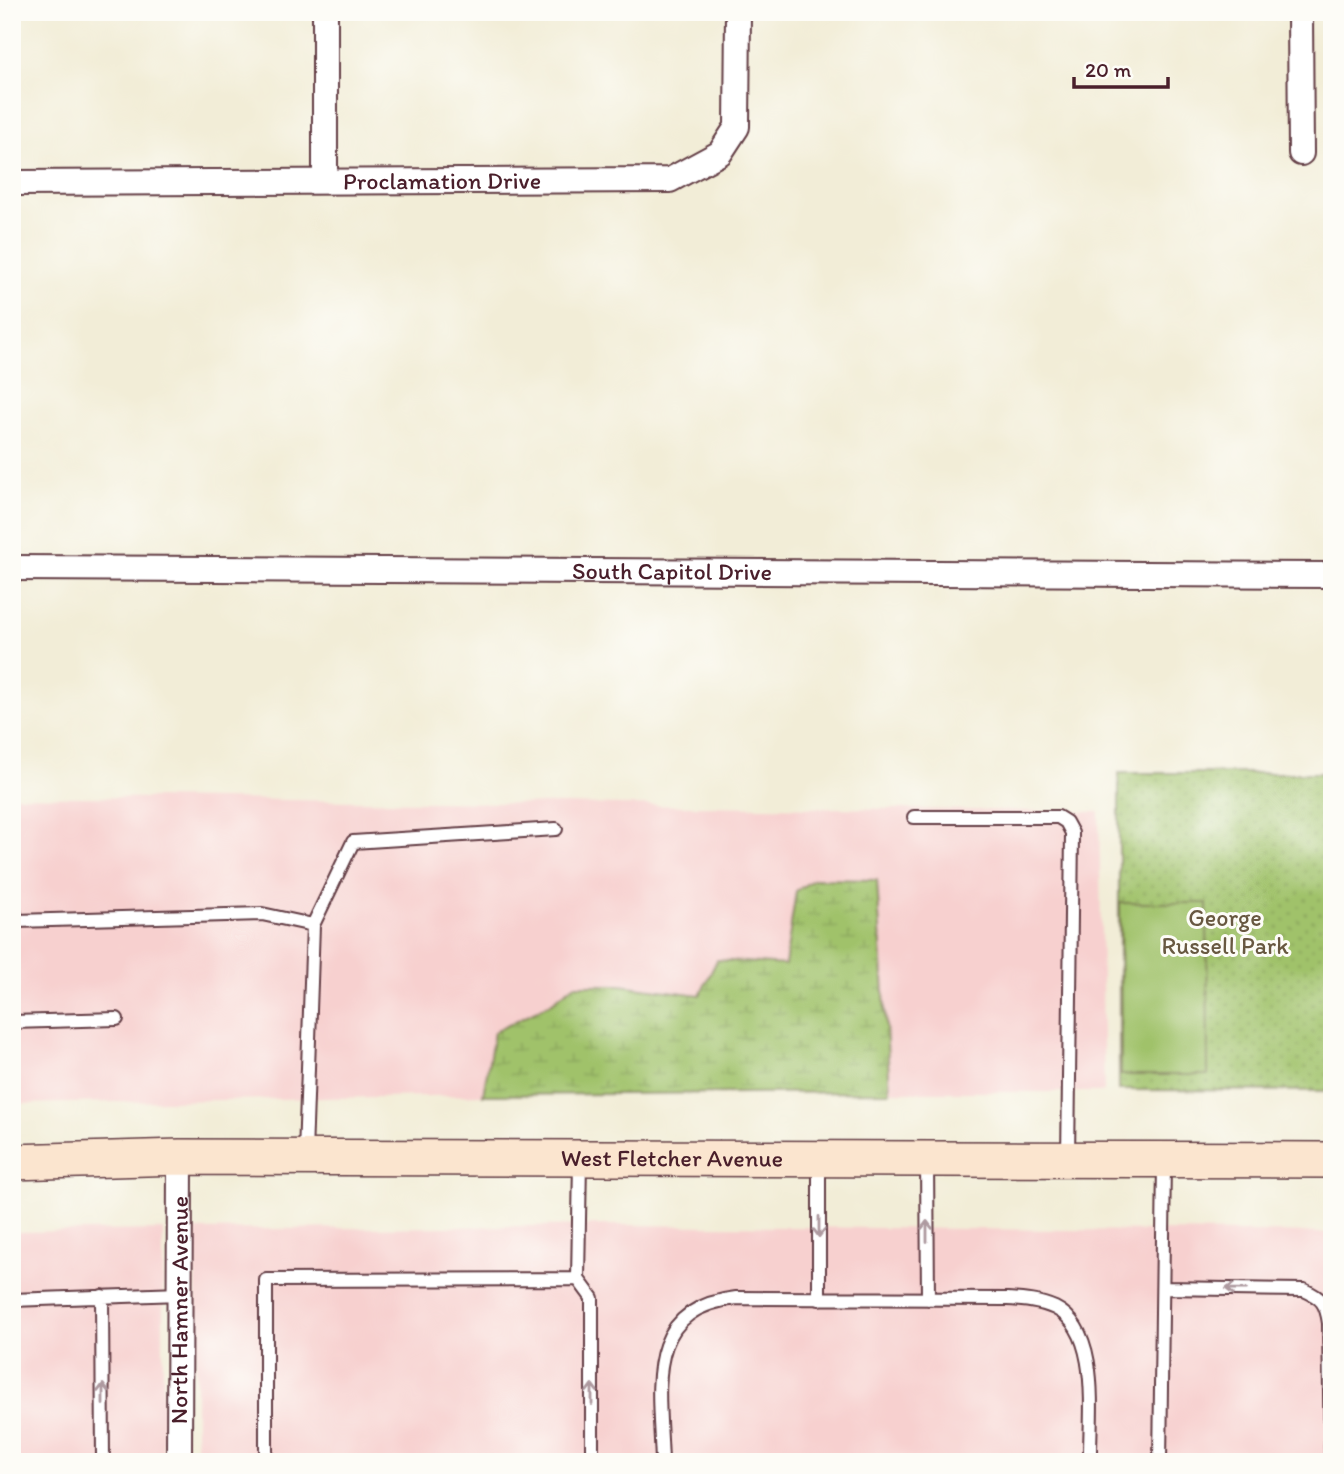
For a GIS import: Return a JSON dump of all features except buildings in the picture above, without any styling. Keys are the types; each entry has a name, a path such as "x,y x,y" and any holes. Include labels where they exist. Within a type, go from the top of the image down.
{"main road":[{"name":"West Fletcher Avenue","path":"12,1162 180,1157 1332,1160"}],"street":[{"path":"325,12 325,181"},
{"name":"Proclamation Drive","path":"12,183 670,180 720,153 737,127 738,12"},
{"path":"1300,12 1301,153"},
{"name":"South Capitol Drive","path":"12,568 1332,575"},
{"name":"North Hamner Avenue","path":"179,1462 180,1157"}],"lane":[{"path":"914,817 1058,817 1066,822 1072,833 1068,1159"},
{"path":"305,1158 313,925 353,842 556,829"},
{"path":"12,898 14,927 262,915 313,925"},
{"path":"12,1022 117,1019"},
{"path":"580,1158 578,1279 592,1298 592,1462"},
{"path":"819,1159 819,1299"},
{"path":"927,1159 928,1299"},
{"path":"1160,1462 1164,1159"},
{"path":"266,1462 266,1280 578,1279"},
{"path":"1163,1288 1304,1290 1322,1298 1327,1306 1331,1462"},
{"path":"12,1300 180,1294"},
{"path":"102,1296 103,1462"},
{"path":"662,1462 660,1368 671,1330 700,1306 718,1301 819,1299 1035,1302 1056,1308 1072,1322 1087,1354 1090,1462"}],"shaded area":[{"path":"12,796 1099,812 1104,1092 890,1092 877,880 814,879 796,891 785,966 717,960 700,995 620,985 574,985 551,1003 494,1032 483,1095 12,1104"},
{"path":"617,1225 1332,1233 1332,1462 196,1462 196,1230"},
{"path":"163,1230 163,1462 12,1462 12,1232"}],"green space":[{"name":"George Russell Park","path":"1119,773 1332,773 1332,1091 1119,1090"},
{"path":"814,879 877,880 890,1092 483,1095 494,1032 551,1003 574,985 620,985 700,995 717,960 785,965 796,891"},
{"path":"1120,903 1207,903 1208,1075 1121,1075"}]}
